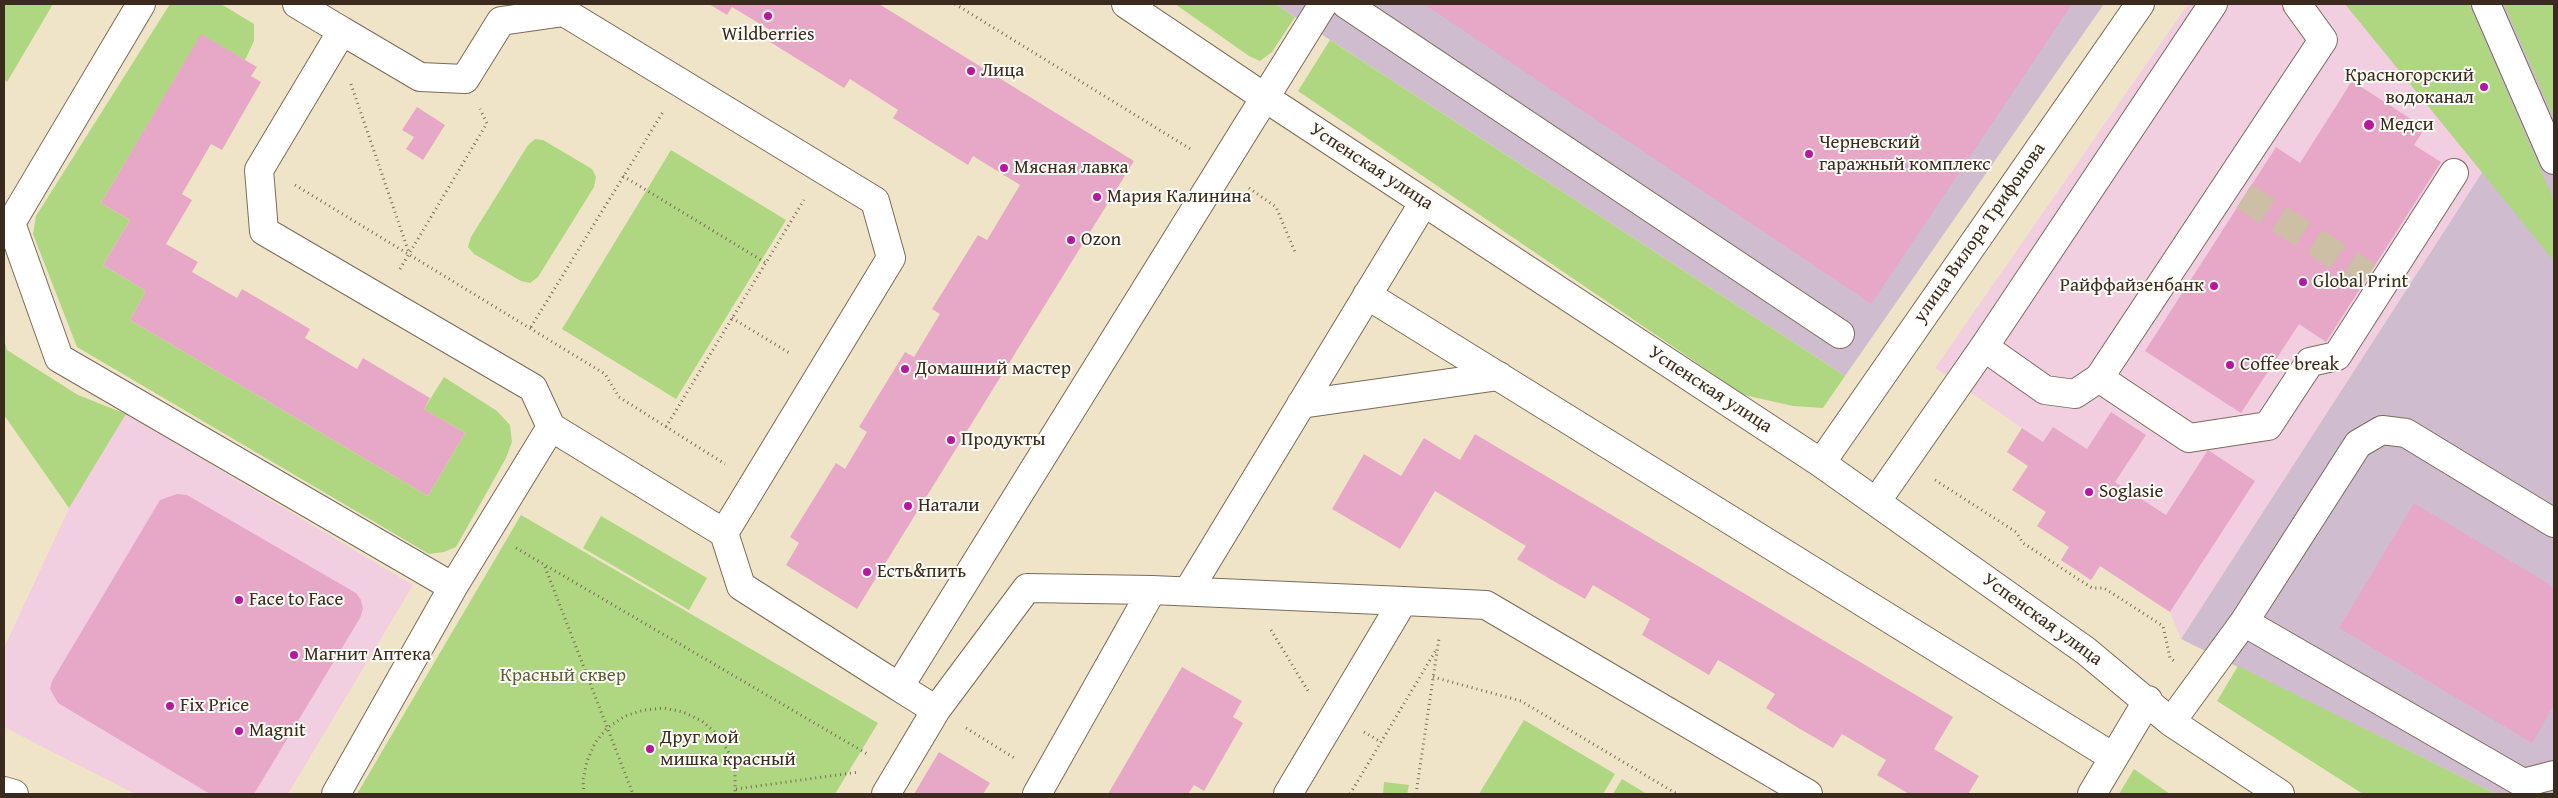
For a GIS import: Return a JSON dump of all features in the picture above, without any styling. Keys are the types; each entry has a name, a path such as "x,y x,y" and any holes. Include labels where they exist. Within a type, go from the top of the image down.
{"street":[{"path":"141,4 11,223 10,238 59,358 453,587"},
{"path":"297,4 339,36 420,77 466,79 501,21 564,12 875,201 891,258 724,533"},
{"path":"899,687 1323,4"},
{"path":"1346,4 1840,334"},
{"name":"улица Вилора Трифонова","path":"1821,463 2140,4"},
{"path":"1876,502 1984,347 2213,4"},
{"path":"1984,347 2045,390 2075,394 2099,378 2236,191 2323,40 2297,4"},
{"path":"2486,4 2554,160"},
{"name":"Успенская улица","path":"1136,7 1264,97 1821,463 2086,650 2148,700 2171,722 2280,794"},
{"path":"339,36 258,170 264,231 532,388 551,427 724,533 742,586 936,710"},
{"path":"2099,378 2190,438 2268,426 2310,362 2337,356 2375,280 2454,173"},
{"path":"1188,591 1424,202"},
{"path":"1367,295 2113,757"},
{"path":"1301,404 1498,376"},
{"path":"336,794 453,587 551,427"},
{"path":"2171,722 2244,622 2358,444 2382,430 2406,433 2554,522"},
{"path":"886,794 936,710 1026,588 1188,591 1486,605 1808,794"},
{"path":"1042,786 1152,590"},
{"path":"1288,794 1403,601"},
{"path":"2244,622 2522,783 2554,774"},
{"path":"2092,794 2148,700"},
{"path":"4,791 14,794"}],"path":[{"path":"955,4 1220,168 1276,207 1295,252"},
{"path":"339,36 409,253"},
{"path":"381,300 487,123 466,79"},
{"path":"531,327 680,84"},
{"path":"262,165 531,327 605,374 619,398 755,483"},
{"path":"666,427 823,169"},
{"path":"623,176 766,263"},
{"path":"732,318 822,372"},
{"path":"1905,460 2016,532 2023,543 2092,588 2104,588 2163,626 2170,658 2202,679"},
{"path":"487,530 544,566 869,755"},
{"path":"544,566 633,794"},
{"path":"1250,594 1328,726"},
{"path":"1416,794 1444,603"},
{"path":"1350,794 1437,648"},
{"path":"1433,677 1521,701 1677,794"},
{"path":"584,794 583,780 587,761 595,743 607,728 625,716 644,710 664,708 684,712 702,721 717,734 728,751 734,770 735,794"},
{"path":"936,710 1042,786"},
{"path":"736,790 859,772"}],"shaded area":[{"name":"Черневский гаражный комплекс","path":"1275,4 2104,4 1845,376"},
{"path":"2188,4 2345,4 2483,171 2181,639 2170,612 2100,566 2091,580 2061,560 2069,547 2037,526 2046,512 2012,490 2028,466 2007,452 2022,428 1935,368"},
{"path":"2345,4 2554,4 2554,794 2496,794 2181,639 2483,171"},
{"path":"126,414 413,585 288,794 135,794 4,727 4,648 69,508"}],"green space":[{"path":"4,4 53,4 7,82 4,79"},
{"path":"170,4 221,4 254,24 254,41 245,60 201,35 101,203 130,220 103,265 146,291 130,320 428,496 465,433 424,409 444,377 497,411 510,425 512,442 506,458 456,547 444,552 429,554 77,347 33,234 36,216"},
{"path":"1175,4 1275,4 1295,17 1272,52 1260,61 1249,56"},
{"name":"Красногорский водоканал","path":"2345,4 2469,4 2554,201 2554,261"},
{"path":"2504,4 2554,4 2554,118"},
{"path":"1330,40 1845,376 1823,408 1793,406 1744,395 1298,91"},
{"path":"535,139 543,140 592,169 596,177 594,187 538,277 530,283 521,281 474,254 468,247 471,237 528,145"},
{"path":"671,150 786,220 676,399 562,329"},
{"path":"4,339 7,350 78,395 126,414 69,508 4,415"},
{"name":"Красный сквер","path":"521,515 878,723 835,794 357,794"},
{"path":"601,516 707,578 689,610 583,548"},
{"path":"2238,666 2496,794 2363,794 2217,701"},
{"path":"1524,720 1615,774 1603,794 1479,794"},
{"path":"2134,769 2170,794 2119,794"},
{"path":"1622,779 1647,794 1613,794"},
{"path":"1384,782 1409,785 1407,794 1383,794"}],"building":[{"path":"709,4 879,4 1134,161 857,609 786,565 799,543 790,537 836,463 845,469 867,432 859,427 905,352 914,357 940,314 932,309 978,235 987,240 1020,185 973,156 968,165 893,118 898,110 850,79 844,88 770,42 775,33 732,7 727,15"},
{"name":"Черневский гаражный комплекс","path":"1424,4 2072,4 1871,304"},
{"path":"201,34 257,67 251,76 261,82 222,150 211,144 182,194 192,200 166,244 198,262 192,272 237,298 242,289 310,329 305,338 357,369 363,358 430,398 424,409 465,433 428,496 130,320 146,291 103,265 130,220 101,203"},
{"path":"2352,81 2425,128 2414,145 2441,162 2326,342 2299,324 2241,413 2145,351 2276,147 2300,163"},
{"path":"417,107 445,125 423,160 406,149 414,137 402,130"},
{"path":"2111,412 2146,435 2115,482 2166,515 2208,450 2255,481 2170,612 2100,566 2091,580 2061,560 2069,547 2037,526 2046,512 2012,490 2028,466 2007,452 2022,428 2043,442 2053,427 2087,449"},
{"path":"1475,434 1953,717 1934,749 1979,776 1968,794 1909,794 1877,775 1886,760 1842,734 1833,748 1800,729 1766,708 1775,694 1718,660 1709,675 1642,635 1650,619 1593,585 1585,599 1550,579 1517,559 1526,546 1435,491 1400,549 1332,509 1364,454 1401,476 1424,438 1460,460"},
{"path":"177,494 187,495 356,593 361,600 363,609 360,618 254,794 210,794 58,703 50,689 52,681 160,500"},
{"path":"2414,503 2554,587 2554,705 2532,743 2339,628"},
{"path":"1182,667 1242,701 1233,717 1243,723 1204,791 1194,785 1188,794 1108,794"},
{"path":"939,752 990,783 983,794 914,794"}],"tunnel":[{"path":"2244,196 2368,276"}],"place":[{"name":"Wildberries","path":"768,16"},
{"name":"Лица","path":"971,71"},
{"name":"Красногорский водоканал","path":"2484,87"},
{"name":"Медси","path":"2369,125"},
{"name":"Черневский гаражный комплекс","path":"1809,154"},
{"name":"Мясная лавка","path":"1004,168"},
{"name":"Мария Калинина","path":"1097,197"},
{"name":"Ozon","path":"1071,240"},
{"name":"Global Print","path":"2303,282"},
{"name":"Райффайзенбанк","path":"2214,286"},
{"name":"Coffee break","path":"2230,365"},
{"name":"Домашний мастер","path":"905,369"},
{"name":"Продукты","path":"951,440"},
{"name":"Soglasie","path":"2089,492"},
{"name":"Натали","path":"908,506"},
{"name":"Есть&пить","path":"867,572"},
{"name":"Face to Face","path":"239,600"},
{"name":"Магнит Аптека","path":"294,655"},
{"name":"Fix Price","path":"170,706"},
{"name":"Magnit","path":"239,731"},
{"name":"Друг мой мишка красный","path":"650,749"}]}
